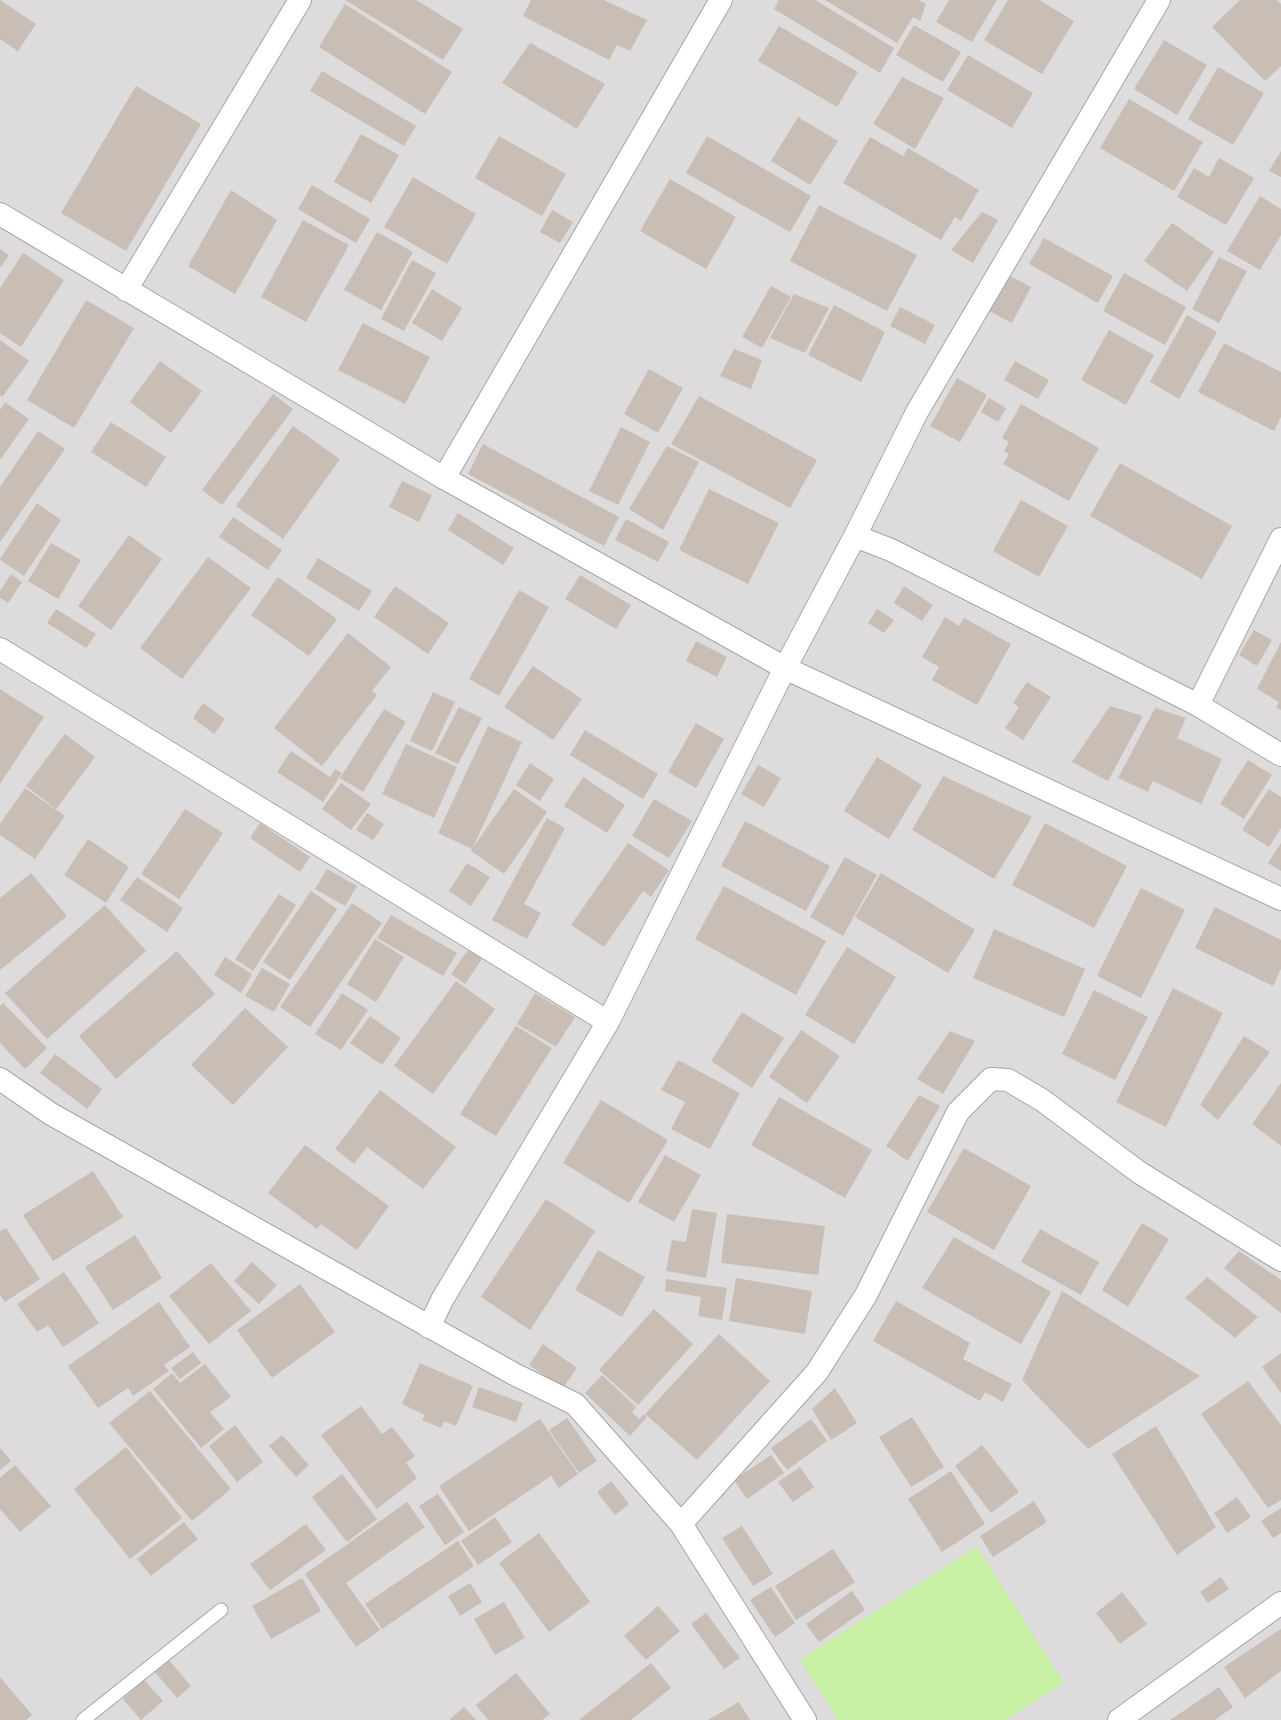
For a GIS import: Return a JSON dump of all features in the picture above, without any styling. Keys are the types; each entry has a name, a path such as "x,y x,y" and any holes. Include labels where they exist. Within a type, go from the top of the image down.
{"street":[{"path":"126,290 300,0"},
{"path":"444,478 721,0"},
{"path":"429,1328 442,1300 608,1022 785,668 856,536 917,412 1159,0"},
{"path":"0,214 444,478 785,668 1281,899"},
{"path":"856,536 891,550 1198,705 1281,755"},
{"path":"1198,705 1281,539"},
{"path":"0,649 608,1022"},
{"path":"0,1079 51,1114 429,1328 514,1374 575,1404 681,1524 805,1720"},
{"path":"681,1524 817,1372 866,1295 958,1112 991,1079 1008,1080 1042,1100 1140,1173 1281,1260"},
{"path":"1119,1720 1281,1603"}],"lane":[{"path":"82,1720 221,1610"}],"shaded area":[{"path":"0,0 1281,0 1281,1720 0,1720"}],"green space":[{"path":"977,1547 1064,1683 1006,1720 838,1720 800,1660"}],"building":[{"path":"0,0 36,24 18,51 0,39"},
{"path":"345,0 416,0 463,29 443,60"},
{"path":"531,0 604,0 647,20 630,51 617,45 609,60 523,16"},
{"path":"779,0 815,0 894,48 880,73 774,9"},
{"path":"825,0 919,0 926,4 920,21 913,17 897,43"},
{"path":"949,0 997,0 972,42 936,22"},
{"path":"1008,0 1039,0 1074,21 1042,74 984,40"},
{"path":"1240,0 1277,0 1281,4 1281,66 1265,81 1212,27"},
{"path":"345,4 452,72 425,114 319,47"},
{"path":"914,25 961,52 943,82 896,55"},
{"path":"779,26 858,72 837,107 758,61"},
{"path":"1164,40 1207,65 1177,115 1134,89"},
{"path":"530,43 605,84 577,129 502,83"},
{"path":"968,55 1033,93 1012,128 947,90"},
{"path":"1218,67 1264,93 1233,145 1188,119"},
{"path":"322,71 416,126 404,146 310,91"},
{"path":"902,77 944,98 915,149 873,124"},
{"path":"136,86 201,124 126,251 61,213"},
{"path":"1129,99 1203,142 1174,191 1100,148"},
{"path":"798,117 838,141 810,185 771,161"},
{"path":"361,134 399,155 371,203 334,182"},
{"path":"499,136 566,174 542,216 475,178"},
{"path":"707,136 811,196 790,232 686,173"},
{"path":"870,137 903,156 908,148 979,190 961,221 955,217 941,240 843,183"},
{"path":"1281,151 1281,177 1269,171"},
{"path":"1219,158 1254,178 1226,225 1177,197 1194,168 1209,177"},
{"path":"413,177 476,214 447,264 384,227"},
{"path":"670,179 736,217 706,269 640,231"},
{"path":"312,185 370,219 356,243 298,209"},
{"path":"231,190 277,220 235,294 188,266"},
{"path":"1260,196 1281,209 1281,235 1260,270 1227,251"},
{"path":"819,205 917,255 887,311 790,261"},
{"path":"552,210 573,222 560,243 540,232"},
{"path":"982,212 998,220 973,263 951,250"},
{"path":"303,220 349,245 306,322 261,297"},
{"path":"1172,223 1214,252 1187,291 1144,261"},
{"path":"377,232 413,252 381,310 344,290"},
{"path":"1044,238 1113,276 1098,303 1029,264"},
{"path":"0,249 9,255 0,268"},
{"path":"23,253 64,280 21,347 0,333 0,288"},
{"path":"1219,257 1247,271 1219,323 1192,309"},
{"path":"412,260 436,273 404,331 381,319"},
{"path":"1124,273 1186,307 1165,345 1103,311"},
{"path":"1008,275 1031,287 1012,323 989,311"},
{"path":"771,286 791,297 762,348 742,337"},
{"path":"432,289 462,308 442,341 412,323"},
{"path":"794,294 829,308 805,353 770,338"},
{"path":"86,300 134,328 74,428 27,400"},
{"path":"834,305 885,332 861,382 808,355"},
{"path":"900,307 935,325 925,344 890,326"},
{"path":"1187,315 1217,332 1179,399 1150,382"},
{"path":"363,323 430,357 405,404 338,370"},
{"path":"1109,330 1154,355 1126,405 1081,380"},
{"path":"0,340 29,361 2,397 0,395"},
{"path":"1224,343 1281,372 1281,417 1274,431 1198,392"},
{"path":"734,349 762,360 751,389 720,376"},
{"path":"160,361 202,391 171,433 130,402"},
{"path":"1015,361 1049,380 1038,399 1004,380"},
{"path":"649,369 683,388 658,433 624,414"},
{"path":"957,378 987,395 960,442 930,426"},
{"path":"273,394 293,409 222,505 202,490"},
{"path":"699,396 817,460 790,508 671,444"},
{"path":"989,398 1006,408 998,422 981,412"},
{"path":"5,402 29,419 0,460 0,410"},
{"path":"1021,404 1099,448 1069,501 1003,464 1009,454 1004,451 1009,442 1002,438"},
{"path":"111,422 166,457 146,487 91,452"},
{"path":"293,426 340,459 283,539 236,506"},
{"path":"621,427 650,442 618,505 589,491"},
{"path":"38,431 65,449 0,542 0,487"},
{"path":"483,444 619,517 604,546 468,474"},
{"path":"667,446 699,462 663,530 629,509"},
{"path":"1120,463 1232,526 1202,579 1090,516"},
{"path":"402,481 432,495 419,522 389,507"},
{"path":"709,489 779,523 748,584 679,550"},
{"path":"1021,500 1068,526 1039,577 993,551"},
{"path":"37,503 61,520 24,576 0,559"},
{"path":"458,513 514,548 503,565 448,530"},
{"path":"233,517 282,550 268,570 219,537"},
{"path":"626,519 669,542 658,562 615,540"},
{"path":"129,535 162,559 111,630 78,606"},
{"path":"51,543 81,560 58,599 28,581"},
{"path":"208,557 251,588 182,679 140,648"},
{"path":"318,558 372,591 359,611 306,578"},
{"path":"11,574 22,582 8,603 0,598 0,591"},
{"path":"580,575 631,605 616,629 565,599"},
{"path":"278,577 337,619 309,656 251,615"},
{"path":"395,586 449,623 428,654 374,617"},
{"path":"904,586 933,605 922,621 894,603"},
{"path":"519,590 549,607 499,696 469,679"},
{"path":"56,609 96,634 86,648 47,623"},
{"path":"877,609 894,620 884,633 868,623"},
{"path":"945,617 959,626 964,618 1011,644 977,705 932,680 939,667 922,657"},
{"path":"1254,630 1272,640 1257,666 1239,655"},
{"path":"348,633 391,667 372,691 377,695 322,766 274,728"},
{"path":"696,641 727,657 717,677 686,661"},
{"path":"1281,642 1281,710 1276,708 1279,702 1257,689"},
{"path":"533,666 582,699 553,740 504,707"},
{"path":"1027,682 1051,697 1023,740 1005,728 1019,707 1013,703"},
{"path":"0,689 44,717 0,784"},
{"path":"433,692 455,702 432,751 410,741"},
{"path":"203,703 225,719 214,734 193,718"},
{"path":"1110,706 1143,716 1108,781 1072,762"},
{"path":"459,707 482,718 458,764 435,753"},
{"path":"1155,708 1186,718 1177,738 1222,759 1201,804 1153,781 1148,792 1118,778"},
{"path":"384,709 406,722 363,792 340,778"},
{"path":"696,723 724,739 696,788 668,772"},
{"path":"488,726 522,742 472,849 438,833"},
{"path":"585,730 658,774 643,799 570,755"},
{"path":"65,734 95,757 56,809 26,786"},
{"path":"406,744 457,767 434,818 382,794"},
{"path":"291,751 330,777 335,769 342,773 323,802 277,772"},
{"path":"877,757 922,785 889,839 844,811"},
{"path":"1248,760 1272,775 1244,819 1220,804"},
{"path":"530,763 554,779 540,801 516,785"},
{"path":"758,765 781,778 764,807 741,794"},
{"path":"943,776 1032,817 994,879 912,830"},
{"path":"583,777 625,805 607,833 564,806"},
{"path":"341,783 371,804 351,830 322,809"},
{"path":"25,788 65,816 35,859 0,835 0,824"},
{"path":"514,789 547,812 504,874 471,851"},
{"path":"1269,789 1281,797 1281,828 1269,847 1242,830"},
{"path":"654,799 692,821 669,858 632,836"},
{"path":"185,809 223,833 179,899 141,874"},
{"path":"367,813 384,824 373,840 356,830"},
{"path":"547,818 565,828 524,904 541,913 527,939 492,920"},
{"path":"745,821 830,866 806,911 721,866"},
{"path":"260,823 310,857 300,872 250,838"},
{"path":"1045,823 1127,866 1094,928 1012,885"},
{"path":"88,839 129,867 106,903 64,875"},
{"path":"628,843 669,870 651,897 643,891 604,947 571,925"},
{"path":"1281,843 1281,871 1268,863"},
{"path":"845,857 877,875 843,936 810,917"},
{"path":"467,863 490,877 471,906 449,891"},
{"path":"327,869 357,886 345,906 315,889"},
{"path":"31,873 67,916 0,970 0,898"},
{"path":"881,873 975,930 948,973 855,917"},
{"path":"137,877 183,908 167,932 120,900"},
{"path":"724,886 826,941 796,995 695,939"},
{"path":"1141,888 1185,910 1141,998 1097,976"},
{"path":"311,891 337,909 290,980 263,962"},
{"path":"279,894 296,905 253,971 235,959"},
{"path":"352,903 382,923 310,1027 280,1007"},
{"path":"105,905 146,951 47,1039 5,993"},
{"path":"1215,907 1281,940 1281,969 1273,986 1195,948"},
{"path":"391,915 457,953 443,976 377,938"},
{"path":"994,929 1085,969 1064,1017 973,978"},
{"path":"375,939 404,957 376,1002 347,984"},
{"path":"847,947 896,977 854,1044 805,1015"},
{"path":"468,950 482,959 465,984 451,974"},
{"path":"177,951 215,994 116,1079 79,1036"},
{"path":"225,957 252,974 241,993 214,975"},
{"path":"262,968 290,984 274,1012 245,996"},
{"path":"456,981 495,1009 433,1094 394,1066"},
{"path":"1173,988 1223,1013 1166,1127 1116,1102"},
{"path":"1094,990 1148,1017 1115,1080 1062,1054"},
{"path":"342,993 368,1010 341,1050 315,1034"},
{"path":"535,993 575,1017 556,1047 517,1024"},
{"path":"3,1003 47,1048 25,1069 0,1043 0,1006"},
{"path":"245,1008 288,1047 233,1105 191,1065"},
{"path":"742,1012 784,1038 752,1088 711,1061"},
{"path":"370,1016 401,1038 382,1065 350,1043"},
{"path":"516,1026 552,1048 496,1136 460,1114"},
{"path":"801,1030 840,1056 807,1103 769,1077"},
{"path":"950,1031 975,1041 943,1094 917,1079"},
{"path":"1244,1036 1270,1052 1218,1120 1200,1105"},
{"path":"55,1054 102,1089 87,1109 40,1073"},
{"path":"678,1060 740,1093 710,1149 671,1129 685,1102 661,1090"},
{"path":"1281,1083 1281,1146 1252,1124"},
{"path":"380,1090 456,1147 423,1189 367,1147 354,1164 335,1149"},
{"path":"919,1095 940,1106 908,1161 886,1146"},
{"path":"779,1097 872,1150 845,1198 751,1145"},
{"path":"601,1100 668,1140 629,1203 563,1163"},
{"path":"305,1145 389,1206 357,1250 321,1224 317,1229 268,1193"},
{"path":"964,1148 1031,1186 994,1250 927,1212"},
{"path":"665,1155 701,1175 674,1222 638,1202"},
{"path":"93,1171 123,1217 53,1261 23,1215"},
{"path":"546,1199 595,1231 530,1330 481,1297"},
{"path":"692,1209 717,1213 706,1278 666,1271 672,1240 686,1242"},
{"path":"727,1214 825,1226 818,1275 721,1263"},
{"path":"1142,1223 1169,1239 1128,1307 1102,1290"},
{"path":"6,1228 40,1279 5,1302 0,1295 0,1231"},
{"path":"1040,1229 1099,1262 1081,1295 1021,1262"},
{"path":"135,1235 162,1278 113,1310 85,1267"},
{"path":"954,1237 1051,1292 1021,1344 922,1288"},
{"path":"598,1250 645,1277 622,1317 575,1290"},
{"path":"1239,1251 1281,1280 1281,1313 1224,1268"},
{"path":"252,1262 277,1285 259,1304 234,1281"},
{"path":"211,1263 251,1311 209,1344 169,1296"},
{"path":"64,1272 99,1323 63,1347 48,1325 37,1332 17,1304"},
{"path":"1207,1277 1258,1317 1235,1338 1185,1298"},
{"path":"736,1278 812,1291 805,1334 729,1321"},
{"path":"666,1279 727,1288 722,1320 698,1316 701,1297 665,1291"},
{"path":"300,1284 335,1332 272,1378 237,1330"},
{"path":"1062,1291 1200,1376 1088,1449 1022,1380"},
{"path":"896,1301 970,1343 963,1359 1012,1384 1003,1402 985,1392 980,1401 873,1341"},
{"path":"159,1302 190,1347 164,1365 169,1371 133,1396 128,1388 98,1408 68,1366"},
{"path":"654,1309 693,1344 638,1405 599,1370"},
{"path":"719,1334 770,1381 697,1460 645,1414"},
{"path":"543,1344 577,1368 563,1388 529,1365"},
{"path":"193,1352 201,1363 180,1379 171,1368"},
{"path":"1281,1353 1281,1393 1262,1367"},
{"path":"420,1363 473,1386 456,1426 444,1421 441,1428 422,1420 425,1415 402,1404"},
{"path":"205,1364 231,1397 210,1412 224,1429 201,1448 153,1389 172,1373 180,1383"},
{"path":"602,1375 636,1407 632,1412 639,1419 644,1414 647,1417 630,1436 585,1393"},
{"path":"1248,1381 1281,1425 1281,1500 1268,1508 1201,1414"},
{"path":"479,1387 523,1403 516,1422 472,1407"},
{"path":"835,1388 857,1423 831,1440 812,1409"},
{"path":"150,1391 231,1489 192,1521 109,1423"},
{"path":"361,1406 382,1434 392,1427 415,1456 406,1463 417,1478 377,1509 321,1435"},
{"path":"912,1417 944,1467 911,1487 879,1437"},
{"path":"567,1418 597,1461 579,1473 549,1430"},
{"path":"540,1419 578,1474 559,1488 551,1476 469,1531 439,1486"},
{"path":"811,1419 827,1441 787,1470 771,1448"},
{"path":"235,1425 263,1462 237,1482 209,1446"},
{"path":"1156,1426 1216,1527 1177,1555 1112,1454"},
{"path":"282,1435 309,1465 296,1477 269,1446"},
{"path":"982,1445 1019,1492 991,1513 955,1466"},
{"path":"126,1447 182,1518 130,1559 74,1489"},
{"path":"0,1448 11,1461 0,1470"},
{"path":"771,1455 784,1473 747,1499 734,1480"},
{"path":"15,1465 51,1506 20,1532 0,1509 0,1478"},
{"path":"800,1467 814,1487 793,1502 778,1482"},
{"path":"951,1471 985,1524 942,1552 908,1499"},
{"path":"342,1474 377,1519 347,1542 312,1497"},
{"path":"611,1481 629,1504 615,1515 597,1492"},
{"path":"438,1494 464,1532 445,1545 419,1506"},
{"path":"1237,1497 1251,1517 1227,1533 1214,1513"},
{"path":"1034,1501 1047,1522 993,1557 980,1536"},
{"path":"407,1502 425,1527 346,1583 380,1630 356,1647 305,1574"},
{"path":"1281,1508 1281,1533 1273,1538 1261,1521"},
{"path":"495,1517 512,1542 478,1565 461,1541"},
{"path":"184,1522 198,1539 151,1576 137,1559"},
{"path":"306,1524 326,1550 270,1590 250,1564"},
{"path":"742,1526 773,1574 753,1586 722,1538"},
{"path":"539,1533 590,1602 549,1632 499,1563"},
{"path":"458,1541 474,1566 382,1629 365,1604"},
{"path":"833,1549 855,1582 796,1620 775,1586"},
{"path":"1221,1577 1229,1589 1208,1603 1200,1592"},
{"path":"302,1578 321,1611 271,1639 252,1606"},
{"path":"470,1583 482,1602 460,1616 448,1596"},
{"path":"771,1587 795,1623 775,1637 750,1600"},
{"path":"852,1591 865,1610 819,1642 806,1624"},
{"path":"1122,1592 1147,1624 1120,1644 1096,1613"},
{"path":"504,1602 525,1638 495,1655 474,1619"},
{"path":"658,1606 680,1631 646,1660 624,1636"},
{"path":"706,1613 740,1658 724,1669 691,1624"},
{"path":"1281,1629 1281,1671 1245,1698 1224,1667"},
{"path":"168,1659 191,1686 177,1698 154,1671"},
{"path":"651,1663 671,1688 631,1720 579,1720"},
{"path":"516,1673 550,1714 542,1720 488,1720 476,1705"},
{"path":"0,1677 32,1715 26,1720 0,1720"},
{"path":"144,1680 163,1701 141,1720 123,1699"},
{"path":"1219,1687 1233,1707 1215,1720 1170,1720"},
{"path":"739,1702 750,1720 708,1720"},
{"path":"464,1707 476,1720 449,1720"}]}
